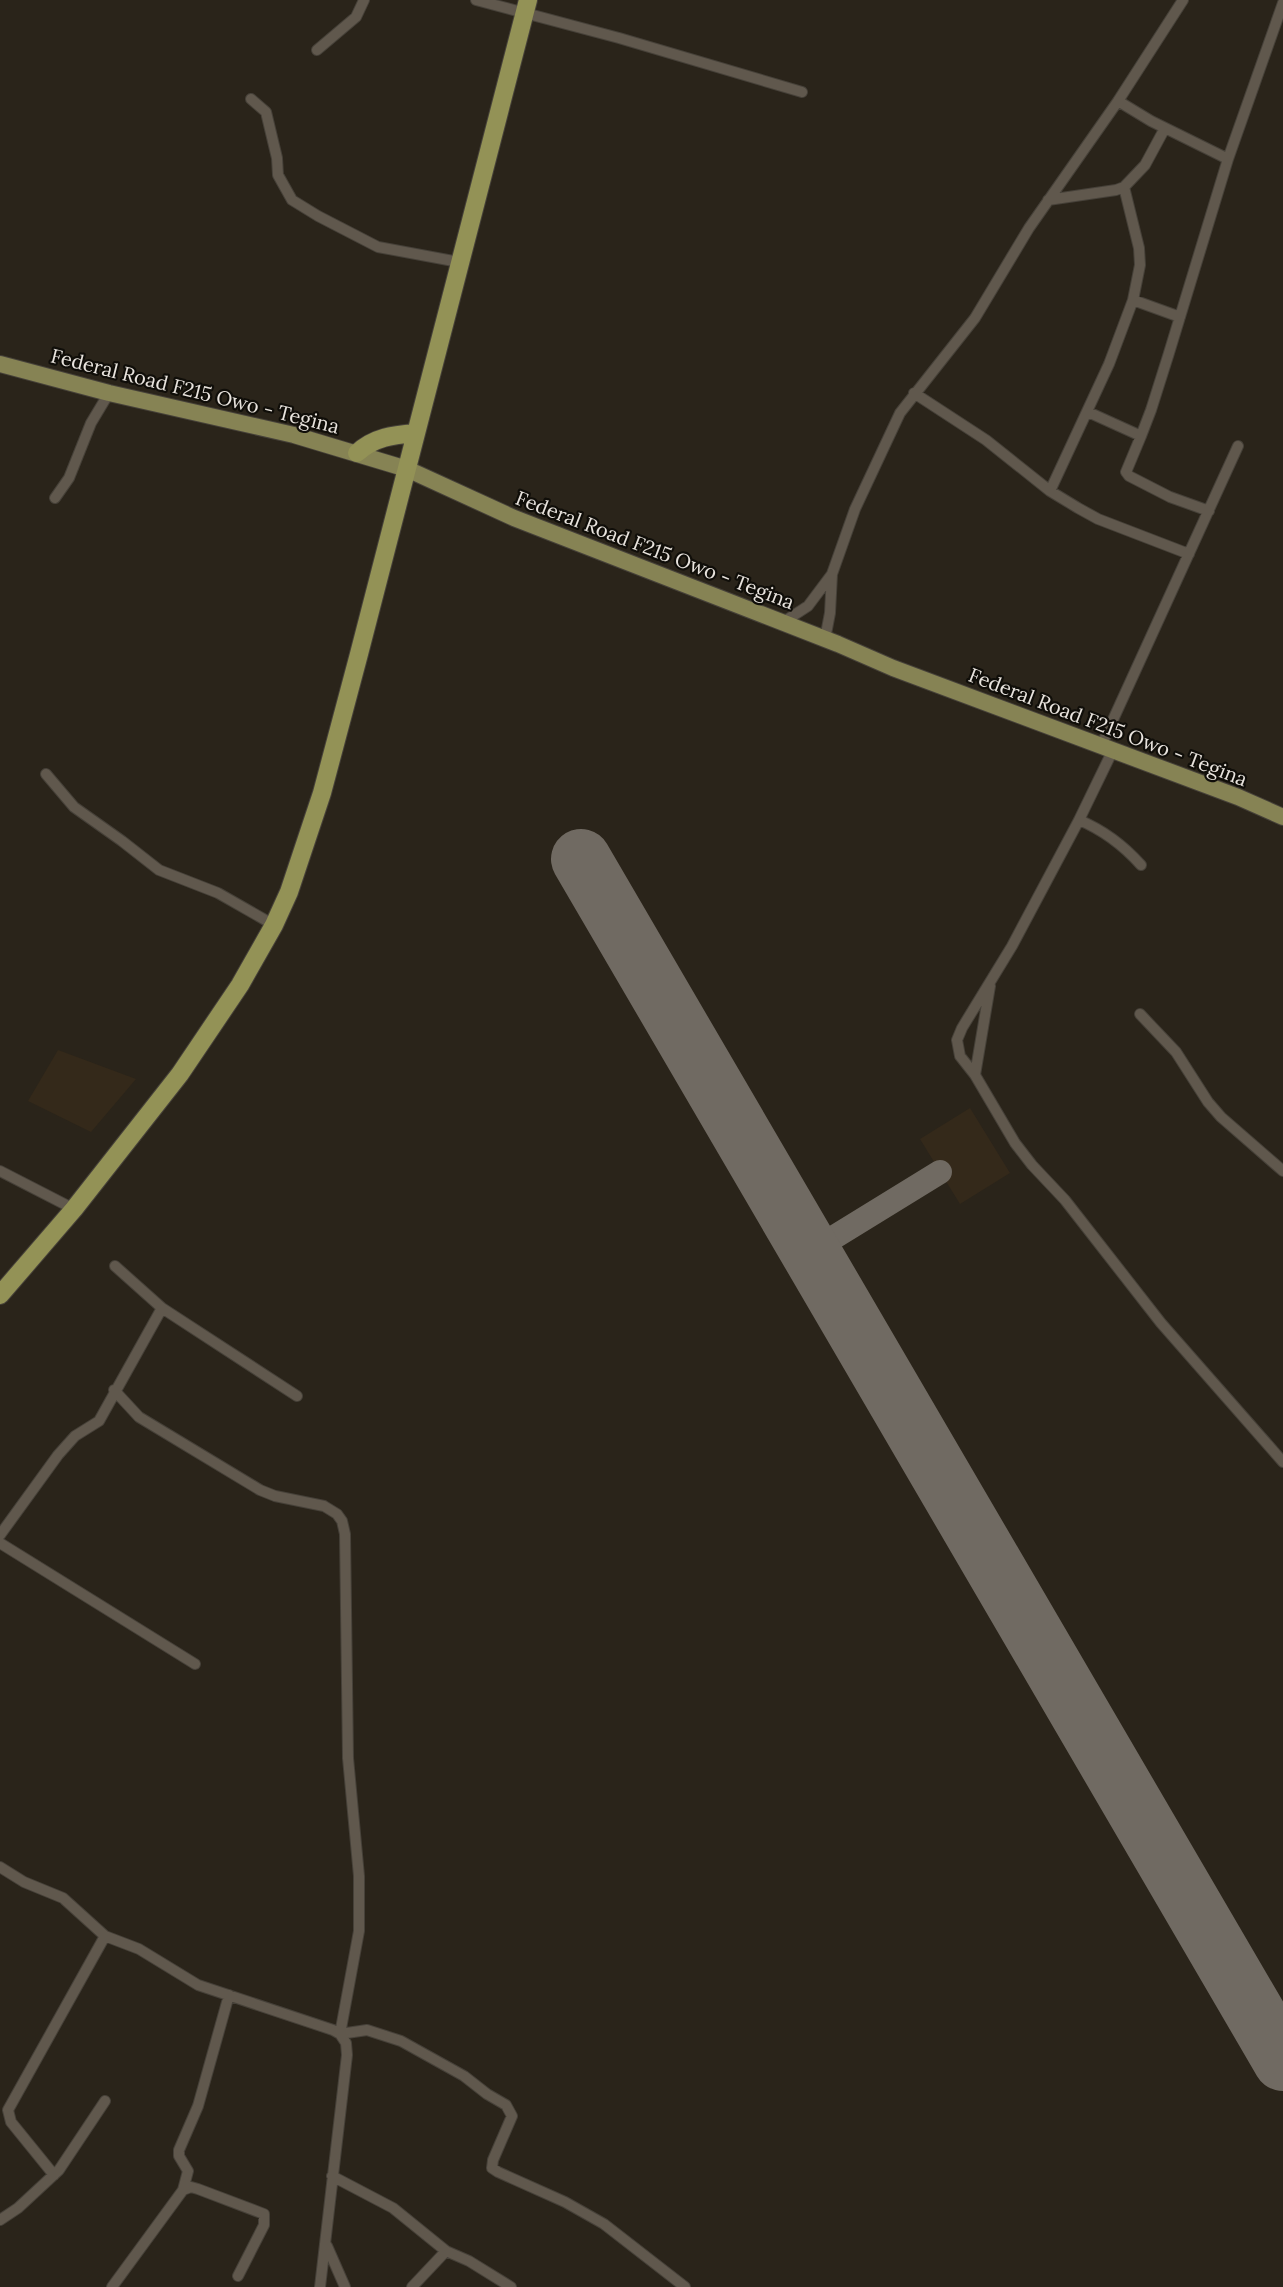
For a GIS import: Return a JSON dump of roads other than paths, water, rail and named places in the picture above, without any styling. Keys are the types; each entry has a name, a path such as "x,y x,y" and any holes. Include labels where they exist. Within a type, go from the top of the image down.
{"highway":[{"path":"0,1296 74,1209 208,1035 274,925 289,892 322,793 527,6"},
{"path":"357,453 369,442 416,433"}],"main road":[{"name":"Federal Road F215 Owo - Tegina","path":"0,364 109,393 294,435 407,469 514,518 825,639 893,668 1238,797 1283,817"}],"street":[{"path":"317,50 356,17 364,0"},
{"path":"476,0 527,6 802,92"},
{"path":"825,639 830,613 832,574 855,509 900,413 975,318 1029,228 1118,101 1183,0"},
{"path":"1209,511 1170,496 1129,476 1126,472 1151,411 1228,159 1283,3"},
{"path":"251,99 266,112 277,158 279,178 292,200 378,247 459,262"},
{"path":"1118,101 1165,128 1228,159"},
{"path":"1048,200 1124,187 1145,165 1165,128"},
{"path":"1050,491 1088,412 1133,300 1140,265 1139,248 1124,187"},
{"path":"1133,300 1180,318"},
{"path":"55,498 69,478 91,423 109,393"},
{"path":"914,393 986,440 1050,491 1098,519 1189,554"},
{"path":"1088,412 1141,436"},
{"path":"1238,446 1189,554 1079,820 991,983 974,1006 957,1040 960,1056 975,1075 1032,1166 1065,1200 1161,1323 1283,1462"},
{"path":"782,623 808,606 832,574"},
{"path":"46,774 74,807 159,870 218,893 274,925"},
{"path":"1079,820 1102,832 1141,865"},
{"path":"975,1075 991,983"},
{"path":"1140,1014 1176,1052 1221,1118 1283,1171"},
{"path":"0,1171 74,1209"},
{"path":"115,1266 162,1308 297,1396"},
{"path":"0,1535 58,1455 75,1436 99,1421 114,1390 162,1308"},
{"path":"114,1390 139,1417 260,1490 275,1496 324,1506 337,1514 342,1521 346,1558 348,1758 359,1876 359,1931 340,2034"},
{"path":"0,1542 195,1664"},
{"path":"0,1867 24,1882 63,1898 105,1935 139,1949 198,1985 315,2022 340,2034 346,2043 347,2055 320,2287"},
{"path":"54,2175 10,2122 8,2110 105,1935"},
{"path":"112,2287 183,2190 188,2171 179,2156 179,2150 198,2106 229,1995"},
{"path":"340,2034 368,2030 401,2041 464,2076 506,2105 512,2116 493,2160 492,2168 565,2202 604,2224 685,2287"},
{"path":"0,2220 18,2208 54,2175 105,2101"},
{"path":"332,2176 393,2208 446,2251 469,2261 511,2287"},
{"path":"183,2190 191,2187 198,2189 264,2214 264,2225 238,2276"},
{"path":"326,2244 345,2287"},
{"path":"412,2287 446,2251"}]}
